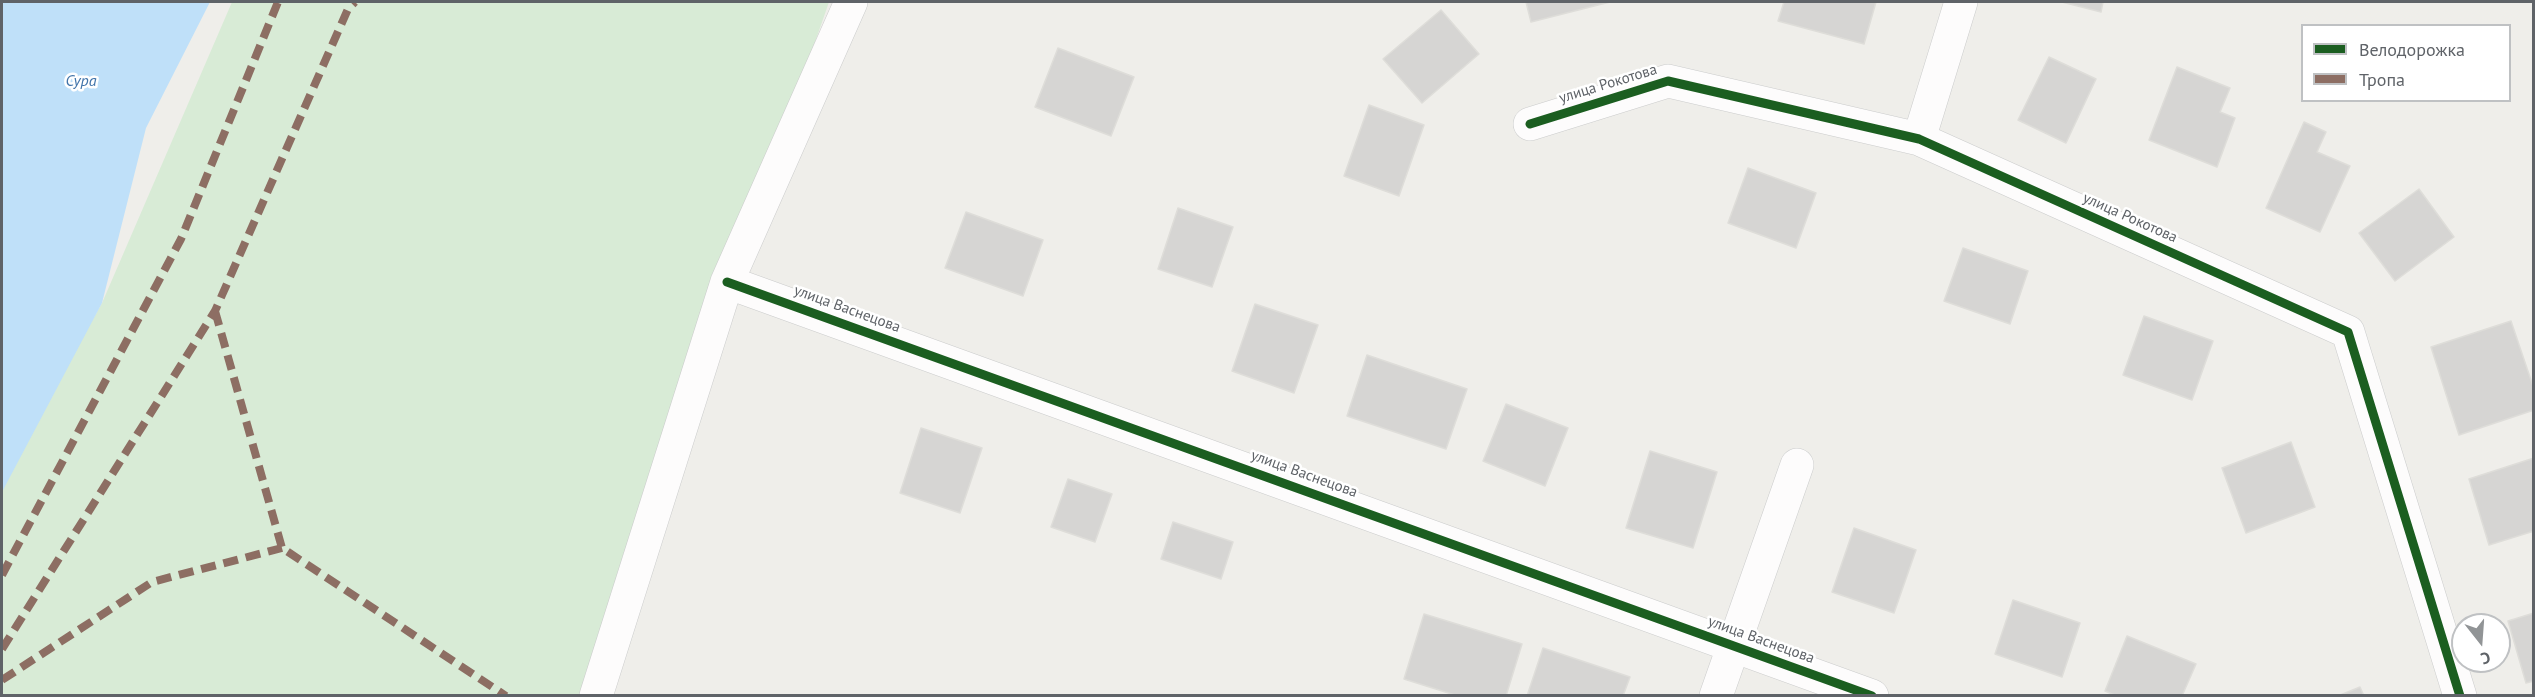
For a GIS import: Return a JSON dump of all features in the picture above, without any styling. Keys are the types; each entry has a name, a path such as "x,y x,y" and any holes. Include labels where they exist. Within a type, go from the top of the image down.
{"street":[{"path":"596,696 727,282 851,2"},
{"path":"1919,139 1961,2"},
{"name":"улица Рокотова","path":"1530,124 1668,81 1919,139 2348,332 2460,696"},
{"name":"улица Васнецова","path":"727,282 1872,696"},
{"path":"1716,696 1797,465"}],"green space":[{"path":"232,2 829,2 587,695 2,696 2,478 102,303"}],"water":[{"name":"Сура","path":"2,2 210,2 146,128 102,303 2,492"}],"building":[{"path":"1526,2 1610,2 1531,22"},
{"path":"1784,2 1876,2 1864,44 1778,21"},
{"path":"2062,2 2103,2 2101,12"},
{"path":"1441,10 1479,54 1422,103 1383,59"},
{"path":"1058,48 1134,77 1111,136 1035,107"},
{"path":"2049,57 2096,79 2066,143 2018,120"},
{"path":"2177,67 2230,88 2220,112 2235,118 2217,167 2149,140"},
{"path":"1369,105 1424,125 1399,196 1344,176"},
{"path":"2304,122 2326,132 2317,152 2350,166 2320,232 2266,208"},
{"path":"1748,168 1816,193 1796,248 1728,223"},
{"path":"2419,189 2454,237 2395,281 2359,233"},
{"path":"1178,208 1233,227 1212,287 1158,269"},
{"path":"966,212 1043,240 1023,296 945,268"},
{"path":"1963,248 2028,271 2010,324 1944,301"},
{"path":"1255,304 1318,325 1294,393 1232,371"},
{"path":"2144,316 2213,341 2192,400 2123,375"},
{"path":"2511,321 2534,389 2534,410 2459,435 2431,347"},
{"path":"1367,355 1467,389 1446,449 1347,416"},
{"path":"1506,404 1568,428 1545,486 1483,461"},
{"path":"921,428 982,448 960,513 900,493"},
{"path":"2291,442 2315,507 2246,533 2222,468"},
{"path":"1650,451 1717,472 1693,548 1626,528"},
{"path":"2534,458 2534,531 2489,545 2469,479"},
{"path":"1068,479 1112,494 1095,542 1051,527"},
{"path":"1173,522 1233,542 1221,579 1161,559"},
{"path":"1854,528 1916,550 1894,613 1832,592"},
{"path":"2013,600 2080,623 2062,677 1995,654"},
{"path":"2534,613 2534,681 2526,683 2511,631 2511,620"},
{"path":"1424,614 1522,644 1506,696 1458,696 1404,679"},
{"path":"2127,636 2196,664 2182,696 2117,696 2105,691"},
{"path":"1543,648 1630,677 1623,696 1527,696"},
{"path":"2360,687 2364,696 2338,696"}],"marked path":[{"path":"2,575 181,239 278,2"},
{"path":"2,649 215,311 348,9 355,2"},
{"path":"215,311 282,548 506,696"},
{"path":"2,680 152,582 282,548"}],"cycle path":[{"path":"1530,124 1668,81 1919,139 2348,332 2460,696"},
{"path":"727,282 1872,696"}]}
